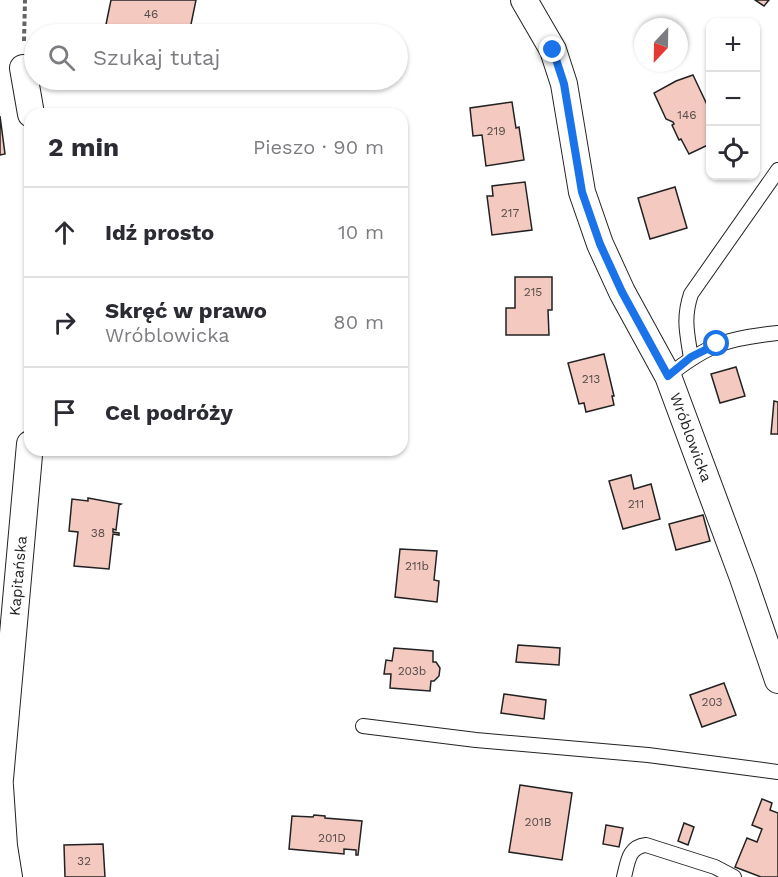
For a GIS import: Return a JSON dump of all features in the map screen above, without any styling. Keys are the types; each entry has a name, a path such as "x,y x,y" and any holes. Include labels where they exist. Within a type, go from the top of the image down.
{"street":[{"name":"Wróblowicka","path":"524,0 553,50 564,84 582,192 600,244 622,292 668,376 743,578 778,681"},
{"path":"23,68 24,74"},
{"path":"27,90 30,108"},
{"name":"Kapitańska","path":"0,779 29,456"},
{"path":"0,786 4,846 9,877"}],"lane":[{"path":"691,357 685,311 691,294 778,170"},
{"path":"668,376 691,357 717,344 751,336 778,333"},
{"path":"363,726 476,740 648,755 778,772"},
{"path":"624,877 632,851 646,844 715,867 735,877"}],"path":[{"path":"25,24 26,0"},
{"path":"23,68 24,45"}],"building":[{"path":"111,0 196,0 191,24 106,24"},
{"path":"755,0 769,0 764,6"},
{"path":"693,75 706,103 706,146 689,154 681,139 679,140 672,125 673,122 666,119 654,93"},
{"path":"512,102 524,160 486,166 482,135 473,136 470,108"},
{"path":"0,116 5,154 0,155"},
{"path":"525,182 532,230 492,235 487,196 493,196 492,186"},
{"path":"675,187 687,228 650,239 638,198"},
{"path":"515,277 552,277 552,310 548,310 549,335 506,335 506,308 515,308"},
{"path":"604,354 614,405 586,412 584,403 579,404 568,363"},
{"path":"736,367 745,396 720,403 711,374"},
{"path":"774,401 778,402 778,434 771,434"},
{"path":"631,475 634,489 651,484 660,519 623,529 609,481"},
{"path":"88,498 121,504 116,530 113,529 113,532 119,535 113,534 109,569 74,566 78,532 69,531 72,499 88,501"},
{"path":"703,515 710,541 676,550 669,524"},
{"path":"400,549 437,551 434,580 439,581 437,602 395,597"},
{"path":"518,645 560,648 559,665 516,662"},
{"path":"394,648 433,651 433,662 436,662 440,668 439,676 431,681 430,691 390,688 391,674 384,674 386,660 392,661"},
{"path":"724,683 736,715 702,727 690,695"},
{"path":"504,694 546,700 544,719 501,713"},
{"path":"520,785 572,793 562,860 509,852"},
{"path":"762,799 772,803 770,810 778,813 778,877 761,877 735,867 747,838 757,842 762,829 752,825"},
{"path":"314,815 362,821 358,855 356,855 356,850 344,849 344,854 289,849 292,816 313,817"},
{"path":"684,823 694,827 688,845 678,841"},
{"path":"606,825 623,828 619,847 603,844"},
{"path":"103,844 105,877 65,877 64,845"}],"route":[{"path":"553,50 564,84 582,192 600,244 622,292 668,376 691,357 717,344"}]}
